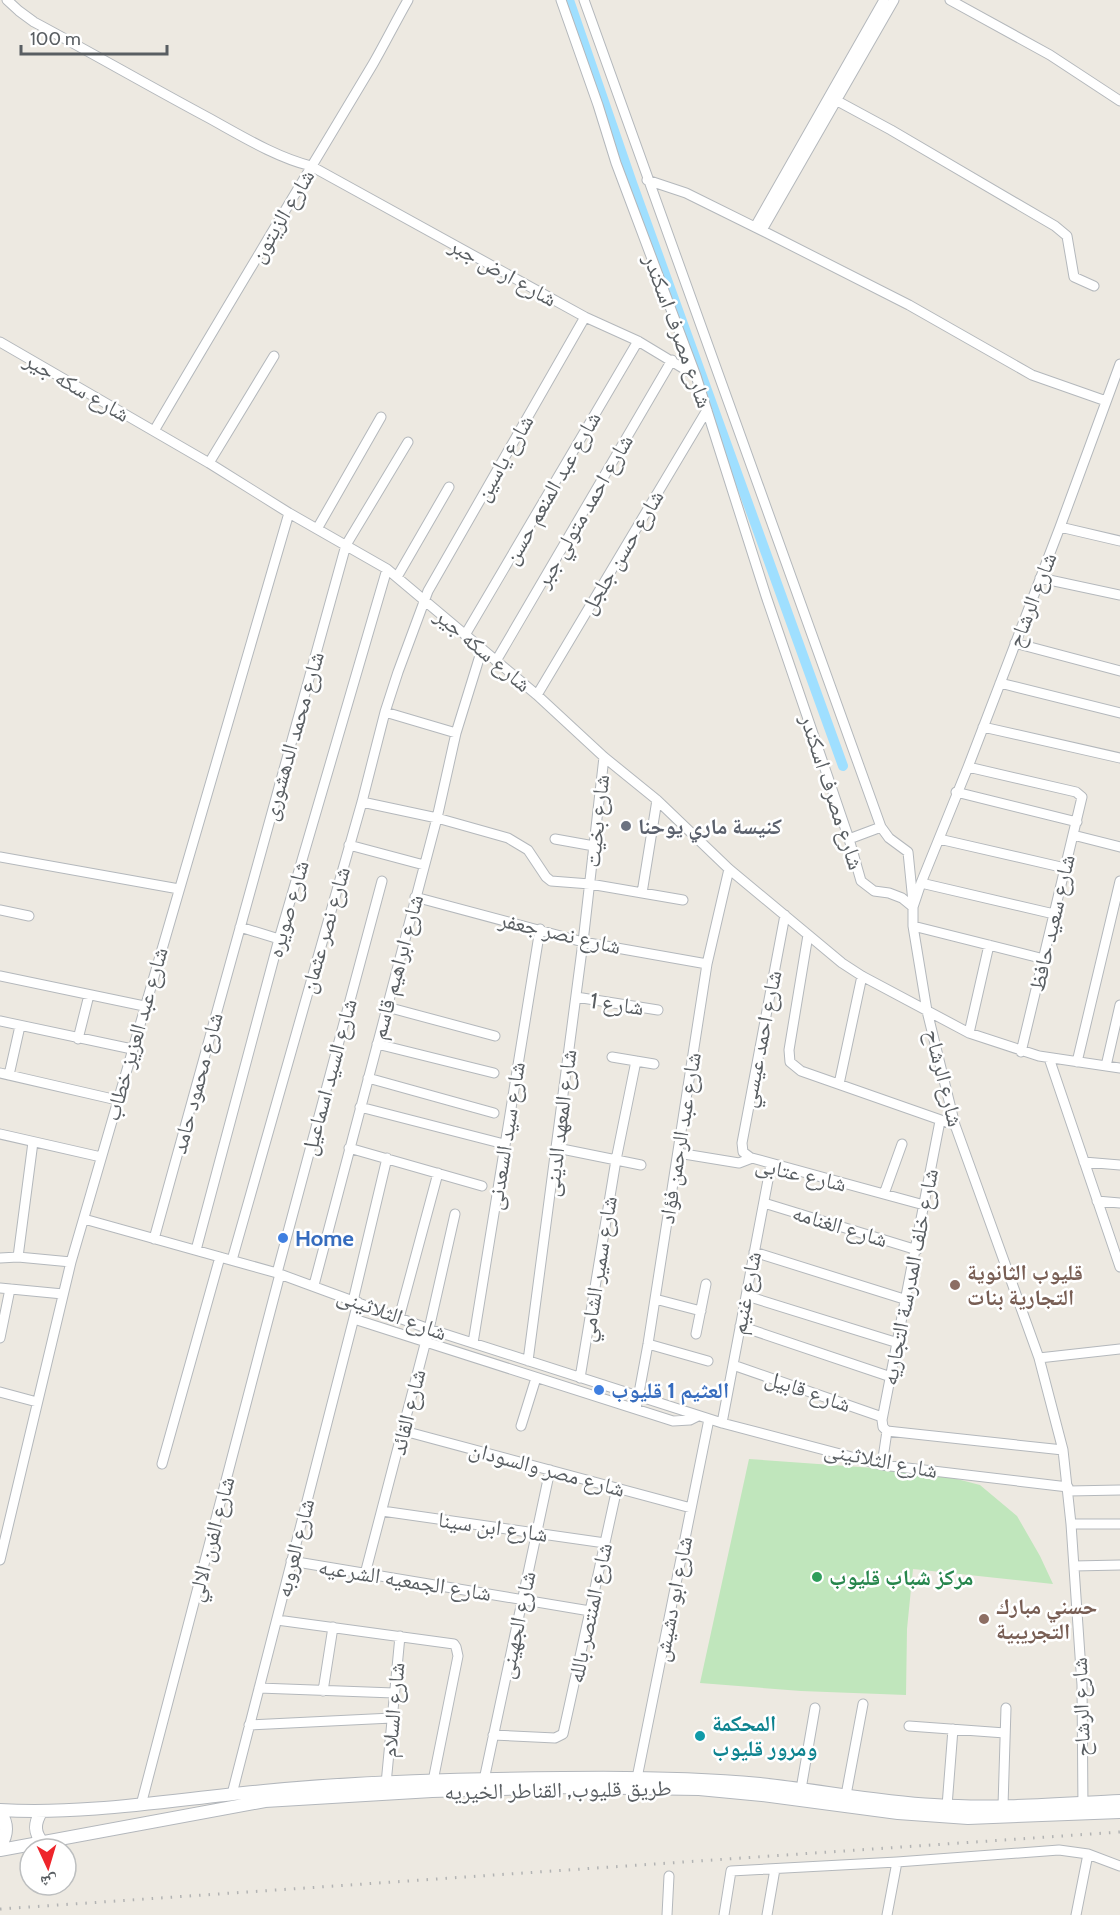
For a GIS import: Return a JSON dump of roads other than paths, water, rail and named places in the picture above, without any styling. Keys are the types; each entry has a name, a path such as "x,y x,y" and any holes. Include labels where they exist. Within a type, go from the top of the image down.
{"main road":[{"name":"طريق قليوب, القناطر الخيريه","path":"0,1811 41,1812 141,1805 232,1794 433,1781 637,1778 732,1782 946,1806 1003,1806 1120,1812"},
{"name":"طريق قليوب, القناطر الخيريه","path":"73,1837 265,1801 421,1792 576,1787 699,1789 968,1818 1084,1809 1120,1801"},
{"path":"0,1811 6,1834 0,1848"},
{"path":"38,1837 35,1828 36,1820 41,1812"},
{"name":"طريق قليوب, القناطر الخيريه","path":"0,1848 18,1846"}],"street":[{"name":"شارع ارض جبر","path":"8,0 34,22 241,136 297,163 311,166 585,317 638,341 696,376"},
{"name":"شارع الزيتون","path":"154,431 375,61 408,0"},
{"name":"شارع مصرف اسكندر","path":"561,0 616,163 696,376 861,881 874,891 896,895 913,907"},
{"name":"شارع مصرف اسكندر","path":"584,0 881,827 889,838 908,852 913,907"},
{"path":"759,229 833,98 884,0"},
{"path":"833,98 894,0"},
{"path":"950,0 1050,55 1120,101"},
{"path":"833,98 901,135 1055,226 1067,236 1074,276 1094,286"},
{"path":"647,180 686,193 759,229 909,305 1032,375 1106,401"},
{"name":"شارع ياسين","path":"425,601 428,591 585,317"},
{"name":"شارع عبد المنعم حسن","path":"465,635 638,341"},
{"name":"شارع سكه جير","path":"0,342 387,569 657,800 729,869 842,963 862,976 969,1033 1022,1052 1120,1068"},
{"path":"208,463 274,356"},
{"name":"شارع احمد متولي جبر","path":"496,661 672,360"},
{"name":"شارع الرشاح","path":"1084,1809 1082,1685 1071,1524 1063,1450 1039,1358 955,1125 927,1011 913,907 1060,527 1120,364"},
{"name":"شارع حسن جلجل","path":"537,695 707,410"},
{"path":"317,529 381,417"},
{"name":"شارع محمد الدهشورى","path":"240,927 346,545 408,442"},
{"path":"397,577 448,487"},
{"name":"شارع عبد العزيز خطاب","path":"0,1560 71,1262 289,513"},
{"path":"1060,527 1120,542"},
{"name":"شارع صويره","path":"195,1250 279,939 387,569"},
{"path":"1040,578 1120,595"},
{"name":"شارع نصر عثمان","path":"232,1260 362,802 385,712 425,601"},
{"path":"1015,643 1120,671"},
{"name":"شارع ابراهيم قاسم","path":"314,1285 437,818 456,733 482,649"},
{"path":"1000,684 1120,713"},
{"path":"385,712 456,733"},
{"path":"983,727 1120,758"},
{"name":"شارع بخيت","path":"590,884 604,757"},
{"name":"شارع سعيد حافظ","path":"968,767 1076,792 1081,795 1082,800 1022,1052"},
{"path":"957,792 1077,822"},
{"path":"642,893 657,800"},
{"path":"362,802 437,818 520,843 551,881 590,884 683,900"},
{"path":"849,839 881,827"},
{"path":"1073,835 1120,847"},
{"path":"555,839 594,846"},
{"path":"939,839 1065,868"},
{"path":"349,845 424,865"},
{"path":"0,857 178,889"},
{"name":"شارع عبد الرحمن فؤاد","path":"636,1409 707,964 729,869"},
{"name":"شارع السيد اسماعيل","path":"278,1273 382,881"},
{"path":"1077,1062 1120,881"},
{"path":"921,883 1054,914"},
{"name":"شارع المعهد الدينى","path":"528,1361 590,884"},
{"name":"شارع نصر جعفر","path":"415,897 583,942 707,964"},
{"path":"0,910 29,916"},
{"name":"شارع احمد عيسي","path":"751,1158 743,1152 742,1143 785,915"},
{"path":"914,926 1044,959"},
{"path":"240,927 279,939"},
{"name":"شارع محمود حامد","path":"154,1239 240,927"},
{"name":"شارع سيد السعدنى","path":"473,1343 540,929"},
{"path":"808,935 789,1050 790,1062 801,1071 955,1125"},
{"path":"969,1033 990,945"},
{"path":"0,976 144,1006"},
{"path":"839,1084 862,976"},
{"path":"78,1039 89,995"},
{"name":"شارع 1","path":"576,998 658,1010"},
{"path":"1106,1066 1120,1005"},
{"path":"387,1007 495,1036"},
{"path":"0,1021 132,1049"},
{"path":"21,1026 4,1074 117,1100"},
{"path":"377,1044 494,1073"},
{"path":"612,1057 654,1064"},
{"path":"1049,1058 1120,1267"},
{"name":"شارع سمير الشامي","path":"580,1378 616,1160 636,1061"},
{"path":"368,1078 494,1113"},
{"path":"360,1107 504,1144"},
{"name":"شارع خلف المدرسة التجاريه","path":"887,1431 882,1425 882,1418 917,1250 940,1121"},
{"path":"0,1134 101,1157"},
{"path":"18,1257 33,1142"},
{"path":"884,1194 902,1144"},
{"path":"349,1148 483,1186"},
{"path":"557,1148 641,1165"},
{"name":"شارع عتابى","path":"678,1153 739,1163 751,1158 924,1205"},
{"name":"شارع العروبه","path":"232,1794 354,1319 387,1158"},
{"path":"1084,1162 1120,1165"},
{"name":"شارع غنيم","path":"722,1423 771,1164"},
{"path":"399,1318 438,1173"},
{"path":"1098,1201 1120,1203"},
{"name":"شارع الغنامه","path":"764,1203 917,1250"},
{"name":"شارع القائد","path":"365,1574 404,1431 455,1214"},
{"name":"شارع الثلاثينى","path":"84,1219 278,1273 429,1329 698,1416 882,1465 1068,1489 1120,1490"},
{"path":"754,1252 906,1300"},
{"path":"0,1258 18,1257 71,1262"},
{"path":"162,1464 220,1257"},
{"name":"شارع الفرن الالي","path":"141,1805 278,1273"},
{"path":"696,1334 706,1284"},
{"path":"0,1338 5,1289 63,1294"},
{"path":"747,1296 898,1343"},
{"path":"655,1299 701,1311"},
{"name":"شارع الثلاثينى","path":"354,1319 673,1421 690,1420 698,1416"},
{"path":"740,1326 891,1377"},
{"path":"648,1344 708,1361"},
{"path":"1039,1358 1120,1349"},
{"name":"شارع قابيل","path":"733,1365 882,1418"},
{"path":"521,1426 536,1378"},
{"path":"0,1392 37,1402"},
{"name":"شارع ابو دشيش","path":"637,1778 708,1419"},
{"name":"شارع مصر والسودان","path":"404,1431 691,1508"},
{"path":"882,1465 887,1431 1063,1450"},
{"name":"شارع الجهينى","path":"484,1780 550,1470"},
{"name":"شارع المنتصر بالله","path":"493,1735 555,1738 560,1737 564,1730 617,1488"},
{"name":"شارع ابن سينا","path":"382,1511 605,1543"},
{"path":"1071,1524 1120,1524"},
{"name":"شارع الجمعيه الشرعيه","path":"291,1561 590,1611"},
{"path":"1074,1566 1120,1565"},
{"path":"277,1620 450,1642 456,1647 458,1656 433,1781"},
{"path":"323,1690 333,1627"},
{"name":"شارع السلام","path":"386,1784 400,1636"},
{"path":"259,1688 394,1693"},
{"path":"846,1795 863,1704"},
{"path":"801,1789 815,1708"},
{"path":"1003,1806 1006,1708"},
{"path":"249,1725 392,1718"},
{"path":"909,1726 1005,1733"},
{"path":"946,1806 952,1729"},
{"path":"724,1915 731,1871 1059,1850 1088,1854 1120,1866"},
{"path":"1076,1915 1088,1854"},
{"path":"887,1915 897,1862"},
{"path":"767,1915 775,1869"},
{"path":"667,1915 669,1876"}],"waterway":[{"path":"569,0 632,183 843,766"}],"railway":[{"path":"0,1909 1120,1832"}],"place":[{"name":"كنيسة ماري يوحنا","path":"626,826"},
{"name":"Home","path":"283,1238"},
{"name":"قليوب الثانوية التجارية بنات","path":"955,1285"},
{"name":"العثيم 1 قليوب","path":"599,1390"},
{"name":"مركز شباب قليوب","path":"817,1577"},
{"name":"حسني مبارك التجريبية","path":"984,1619"},
{"name":"المحكمة ومرور قليوب","path":"700,1736"}]}
